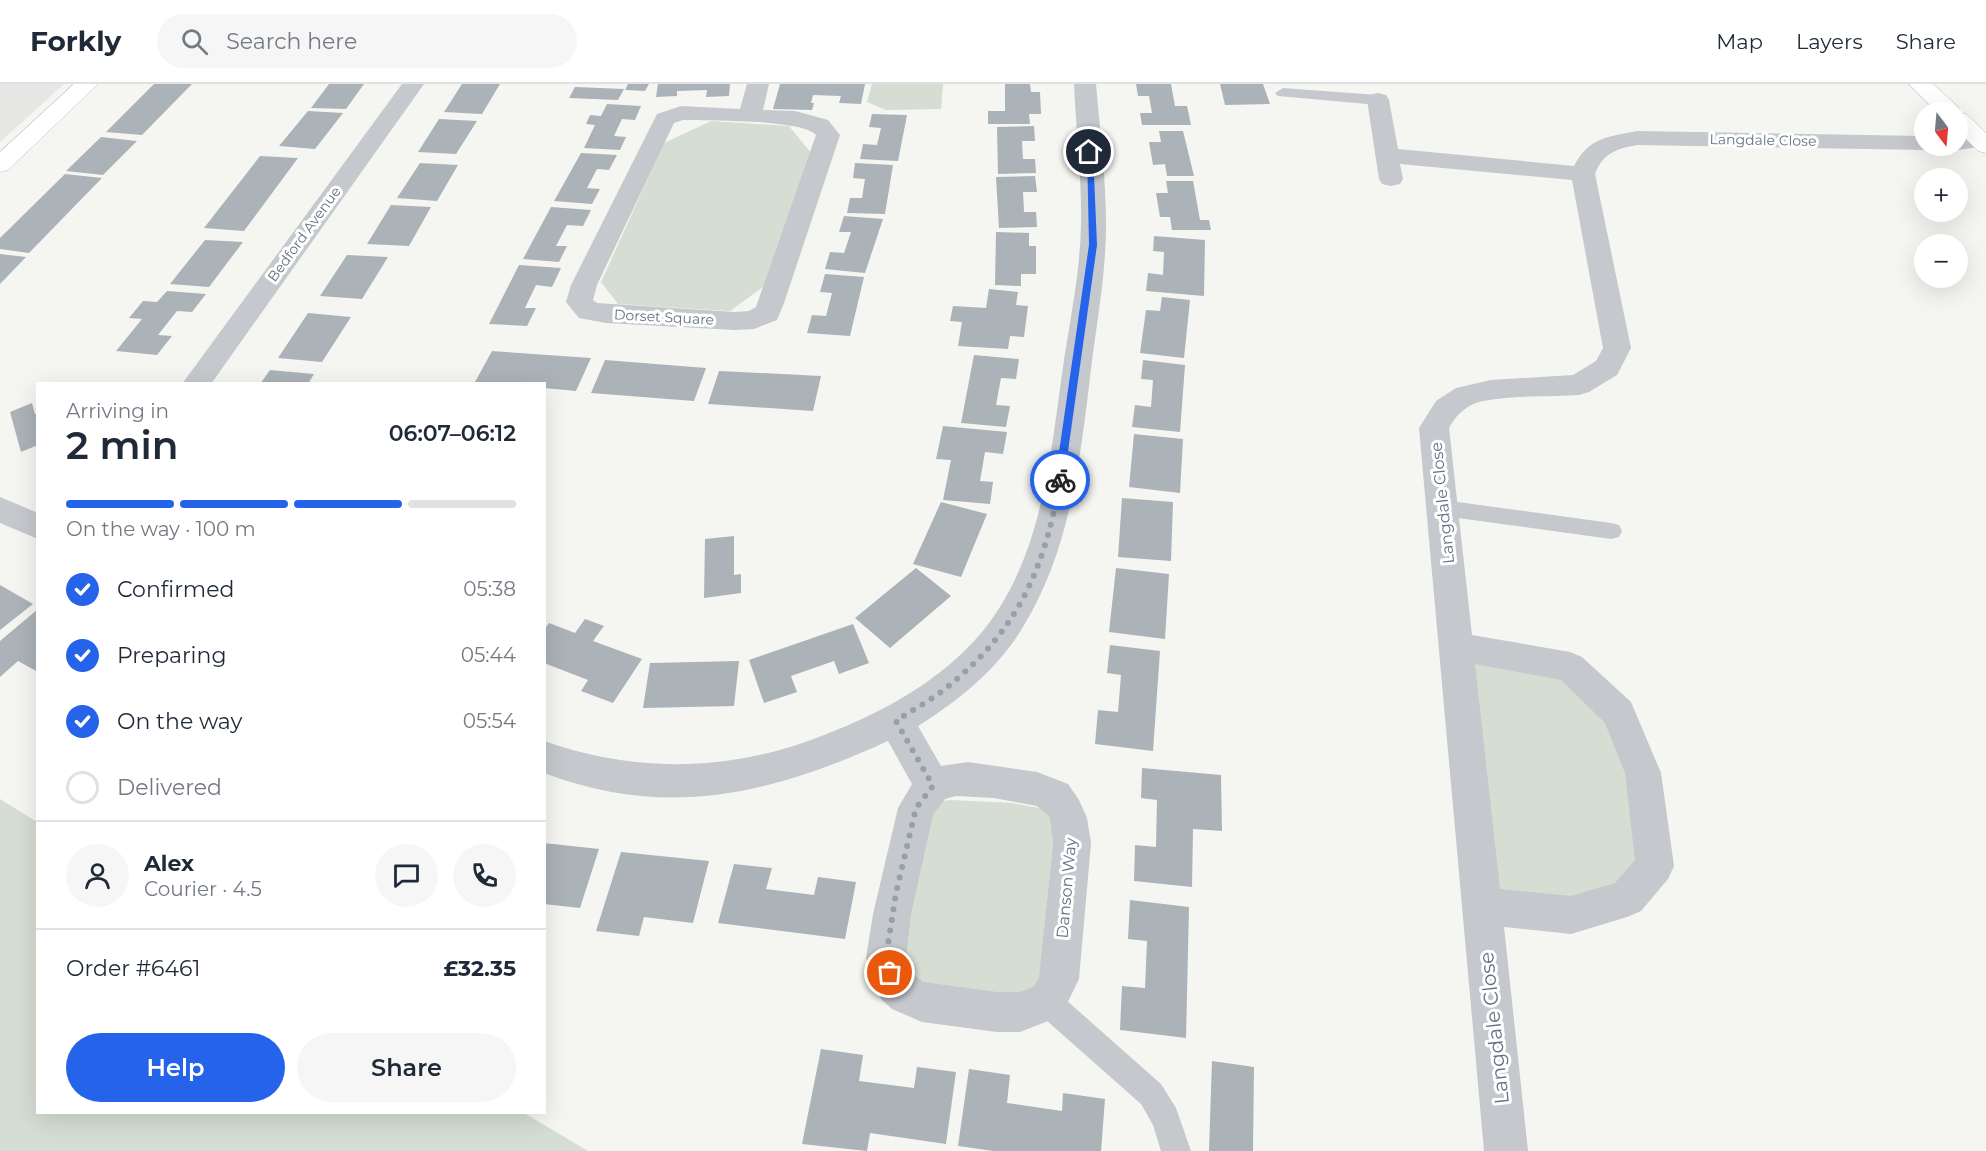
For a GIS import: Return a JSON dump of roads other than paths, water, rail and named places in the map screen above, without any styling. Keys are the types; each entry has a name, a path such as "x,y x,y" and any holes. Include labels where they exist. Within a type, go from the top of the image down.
{"street":[{"path":"0,165 87,84"},
{"name":"Bedford Avenue","path":"197,382 413,84"},
{"path":"750,116 758,84"},
{"path":"546,758 569,768 627,781 684,782 736,776 793,763 850,742 896,721 945,688 988,649 1013,616 1033,580 1047,544 1071,412 1093,245 1085,84"},
{"path":"1920,84 1939,102"},
{"path":"1378,100 1391,179"},
{"name":"Dorset Square","path":"681,113 750,116 811,121 820,125 828,135 767,313 754,320 735,321 589,311 579,302 584,285 665,119 681,113"},
{"name":"Langdale Close","path":"1512,1148 1481,906 1434,428 1446,408 1466,395 1491,390 1580,385 1607,368 1617,348 1583,174 1588,159 1602,146 1637,138 1914,143"},
{"path":"1387,155 1583,174"},
{"path":"0,509 36,526"},
{"path":"1455,646 1570,667 1618,713 1643,773 1655,866 1627,898 1572,915 1481,906"},
{"path":"896,721 933,786 916,808 892,914 886,957 895,985 906,995 922,1002 997,1012 1020,1012 1047,1002"},
{"name":"Danson Way","path":"933,786 963,779 1041,789 1055,796 1064,808 1070,823 1072,843 1059,979 1047,1002"}],"lane":[{"path":"1283,93 1378,100"},
{"path":"1443,508 1611,531"},
{"path":"1047,1002 1151,1094 1166,1118 1176,1151"}]}
